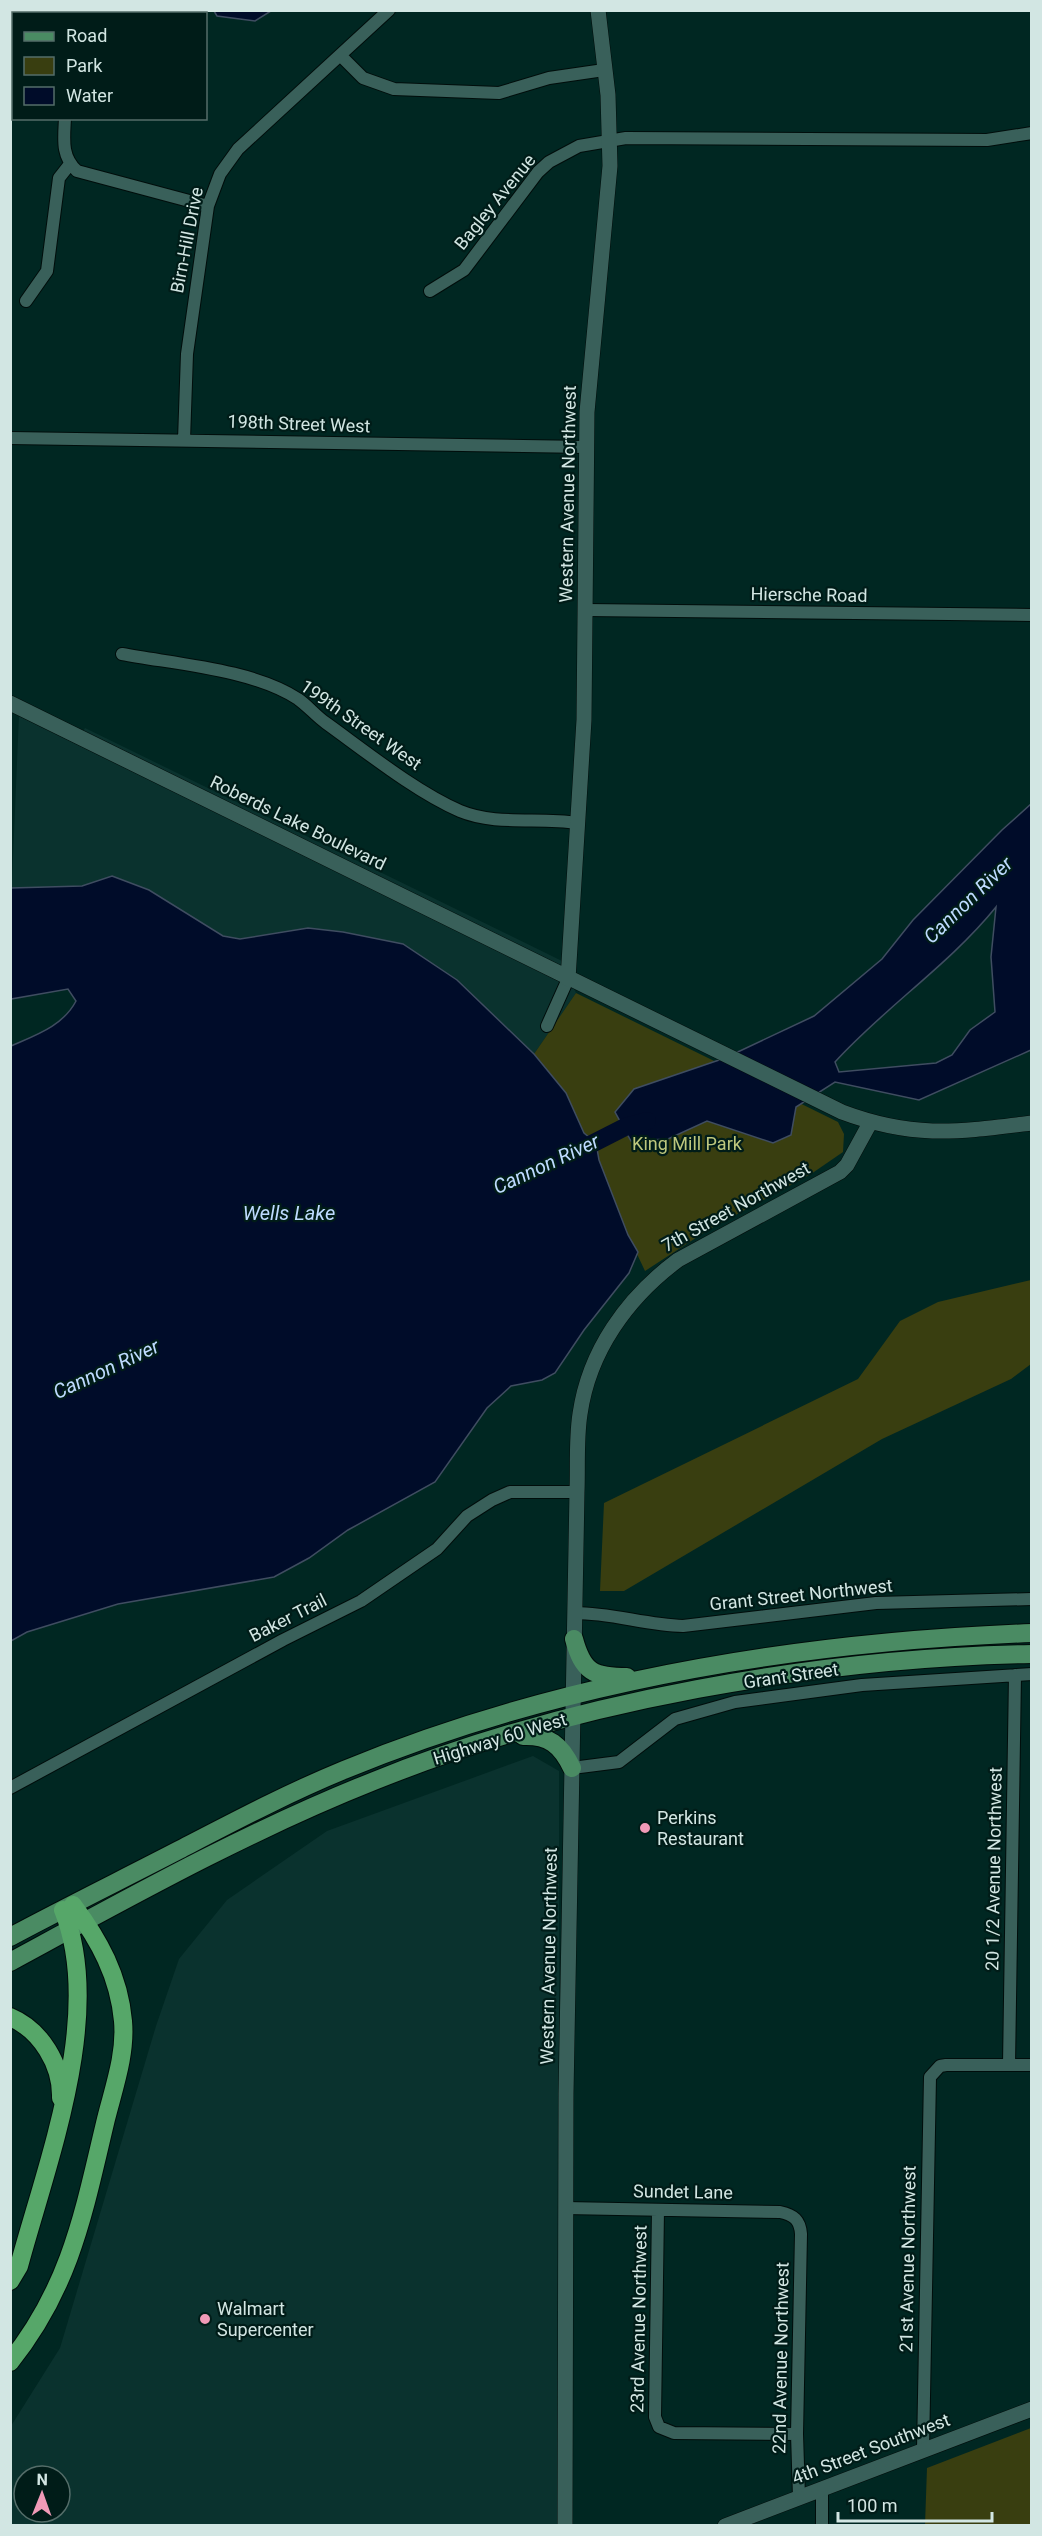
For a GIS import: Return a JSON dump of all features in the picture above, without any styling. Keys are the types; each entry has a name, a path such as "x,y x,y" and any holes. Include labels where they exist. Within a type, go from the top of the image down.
{"highway":[{"path":"10,2362 40,2322 61,2283 83,2217 123,2047 119,1994 105,1953 78,1925 68,1908"},
{"path":"10,2281 19,2266 70,2078 76,2037 78,1925"},
{"path":"10,2017 32,2031 44,2044 54,2061 60,2086 59,2117"}],"main road":[{"name":"Highway 60 West","path":"10,1937 338,1772 445,1732 573,1695 750,1659 865,1644 1032,1633"},
{"path":"574,1639 583,1663 594,1673 618,1677 665,1675"},
{"name":"Highway 60 West","path":"10,1962 206,1858 308,1808 377,1779 497,1739 573,1717 664,1697 838,1669 927,1660 1032,1654"},
{"path":"497,1739 533,1736 547,1738 565,1753 572,1768"}],"street":[{"name":"Birn-Hill Drive","path":"184,440 187,354 208,206 220,174 238,148 389,10"},
{"name":"Western Avenue Northwest","path":"568,979 584,731 586,447 589,383 608,204 610,139 598,10"},
{"path":"340,55 363,78 394,89 500,93 549,78 604,70"},
{"path":"65,120 63,148 76,171 208,206"},
{"name":"Bagley Avenue","path":"430,291 464,270 538,172 549,162 579,146 626,138 987,140 1032,133"},
{"path":"26,301 47,271 59,178 70,164"},
{"name":"198th Street West","path":"10,438 586,447"},
{"name":"Hiersche Road","path":"586,610 1032,615"},
{"name":"199th Street West","path":"122,654 229,674 264,684 298,699 334,728 422,789 459,811 492,818 557,819 577,823"},
{"name":"Roberds Lake Boulevard","path":"10,703 568,979"},
{"path":"547,1026 568,979 821,1102 870,1123 900,1130 955,1133 1032,1123"},
{"name":"7th Street Northwest","path":"585,1388 605,1340 619,1318 655,1277 678,1260 840,1172 847,1165 870,1123"},
{"name":"Western Avenue Northwest","path":"565,2526 565,2208 573,1695 577,1492 580,1416 585,1388"},
{"name":"Baker Trail","path":"10,1788 283,1640 361,1601 394,1581 437,1549 467,1516 492,1500 510,1492 577,1492"},
{"name":"Grant Street Northwest","path":"575,1613 600,1613 651,1624 683,1626 867,1604 1032,1599"},
{"name":"Grant Street","path":"572,1768 619,1762 665,1725 712,1707 862,1685 1032,1674"},
{"name":"20 1/2 Avenue Northwest","path":"1009,2065 1015,1675"},
{"name":"21st Avenue Northwest","path":"923,2450 929,2085 934,2070 946,2065 1009,2065"},
{"path":"1009,2065 1032,2065"},
{"name":"Sundet Lane","path":"565,2208 780,2212 790,2214 798,2220"},
{"name":"23rd Avenue Northwest","path":"658,2210 655,2417 659,2427 674,2433 797,2434"},
{"name":"22nd Avenue Northwest","path":"798,2220 801,2234 797,2434 799,2497"},
{"name":"4th Street Southwest","path":"725,2526 1032,2409"},
{"path":"822,2488 822,2526"}],"shaded area":[{"path":"19,715 76,744 85,728 562,961 576,993 534,1054 11,905"},
{"path":"533,1756 559,1771 559,2525 11,2526 11,2426 60,2348 156,2026 179,1959 227,1900 327,1831"}],"green space":[{"name":"King Mill Park","path":"576,993 838,1122 844,1134 843,1152 811,1174 708,1230 645,1271 628,1235 599,1160 596,1143 584,1133 566,1093 534,1054"},
{"path":"1031,1280 1031,1364 1011,1379 882,1439 624,1591 600,1591 604,1503 858,1379 900,1321 938,1302"},
{"path":"1031,2428 1031,2525 925,2525 927,2468"}],"water":[{"path":"214,11 271,11 255,21 217,16"},
{"path":"1031,804 1031,1050 919,1100 835,1082 796,1107 791,1135 773,1143 707,1121 668,1139 631,1141 615,1112 634,1089 725,1058 814,1016 882,959 913,920","holes":["996,907 991,957 995,1012 970,1030 952,1055 936,1063 839,1072 835,1062 854,1042 958,948"]},
{"name":"Wells Lake","path":"112,876 149,890 223,936 240,939 308,928 343,932 403,944 457,980 534,1054 566,1093 584,1133 596,1143 599,1160 628,1235 638,1252 629,1273 584,1330 555,1373 542,1380 511,1386 487,1408 435,1482 348,1530 309,1558 274,1577 118,1604 27,1632 11,1641 11,1046 39,1034 56,1023 64,1017 76,1001 68,989 11,999 11,888 82,886"}],"waterway":[{"name":"Cannon River","path":"574,1153 625,1127 647,1121"}],"place":[{"name":"Perkins Restaurant","path":"645,1828"},
{"name":"Walmart Supercenter","path":"205,2319"}]}
